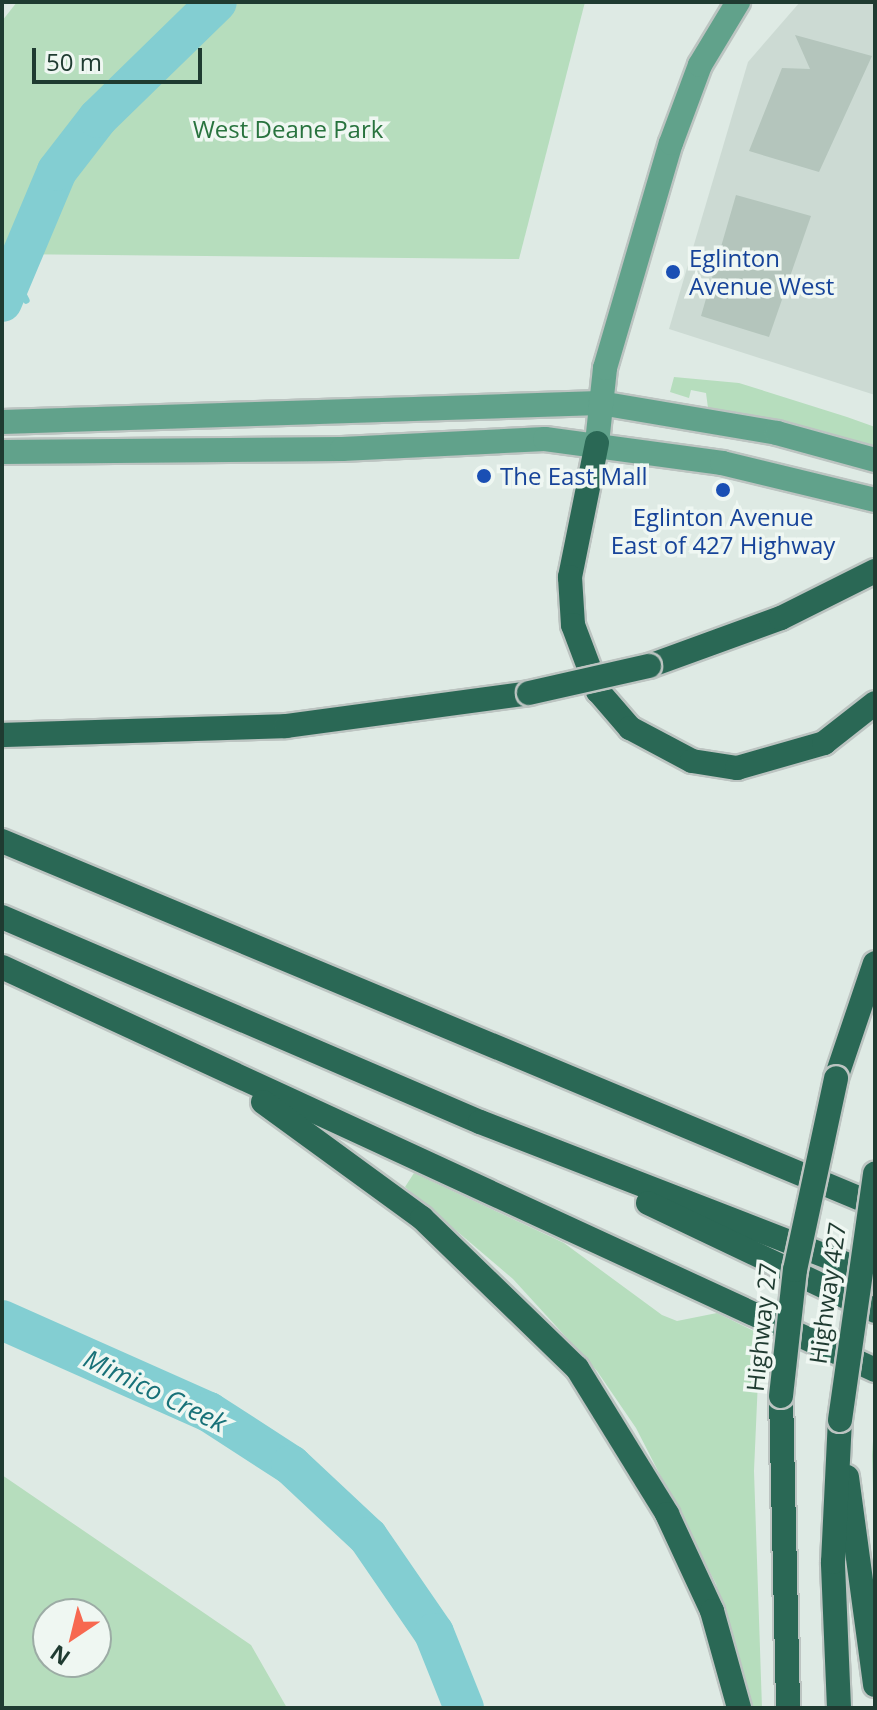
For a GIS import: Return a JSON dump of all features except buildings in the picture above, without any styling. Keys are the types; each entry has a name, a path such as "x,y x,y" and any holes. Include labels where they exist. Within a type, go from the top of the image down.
{"highway":[{"path":"597,443 570,577 573,625 598,691 630,728 692,761 737,768 824,743 875,703"},
{"path":"2,735 286,726 529,693 649,666 781,618 875,571"},
{"path":"2,841 875,1205"},
{"path":"2,917 480,1122 875,1275"},
{"name":"Highway 27","path":"788,1708 781,1396 797,1256 836,1078 875,963"},
{"path":"2,967 875,1370"},
{"path":"146,1035 364,1172 482,1271 577,1368 667,1514 712,1611 739,1708"},
{"path":"480,1122 875,1311"},
{"path":"782,1164 875,1192"},
{"name":"Highway 427","path":"840,1420 875,1173"},
{"path":"840,1420 875,1685"},
{"path":"839,1708 833,1562 840,1420"}],"main road":[{"path":"597,443 600,403 620,310 671,143 700,65 738,2"},
{"path":"11,421 600,403 738,425 875,460"},
{"path":"5,452 342,449 527,438 597,443 798,478 875,500"}],"shaded area":[{"path":"800,2 875,2 875,395 669,329 748,62"}],"green space":[{"name":"West Deane Park","path":"17,2 585,2 519,259 2,254 2,21"},
{"path":"674,377 739,383 847,417 875,427 875,448 708,408 706,393 691,390 689,398 670,392"},
{"path":"414,1173 564,1243 662,1315 677,1321 717,1313 760,1334 754,1471 762,1708 750,1708 716,1584 636,1428 597,1371 513,1279 405,1187"},
{"path":"875,1412 875,1556 872,1455"},
{"path":"2,1475 251,1645 287,1708 2,1708"}],"waterway":[{"name":"Mimico Creek","path":"2,302 57,171 98,118 217,2"},
{"path":"2,262 18,258"},
{"path":"12,273 26,300"},
{"name":"Mimico Creek","path":"2,1320 209,1412 291,1465 368,1537 434,1633 464,1708"}],"place":[{"name":"Eglinton Avenue West","path":"673,272"},
{"name":"The East Mall","path":"484,476"},
{"name":"Eglinton Avenue East of 427 Highway","path":"723,490"}]}
